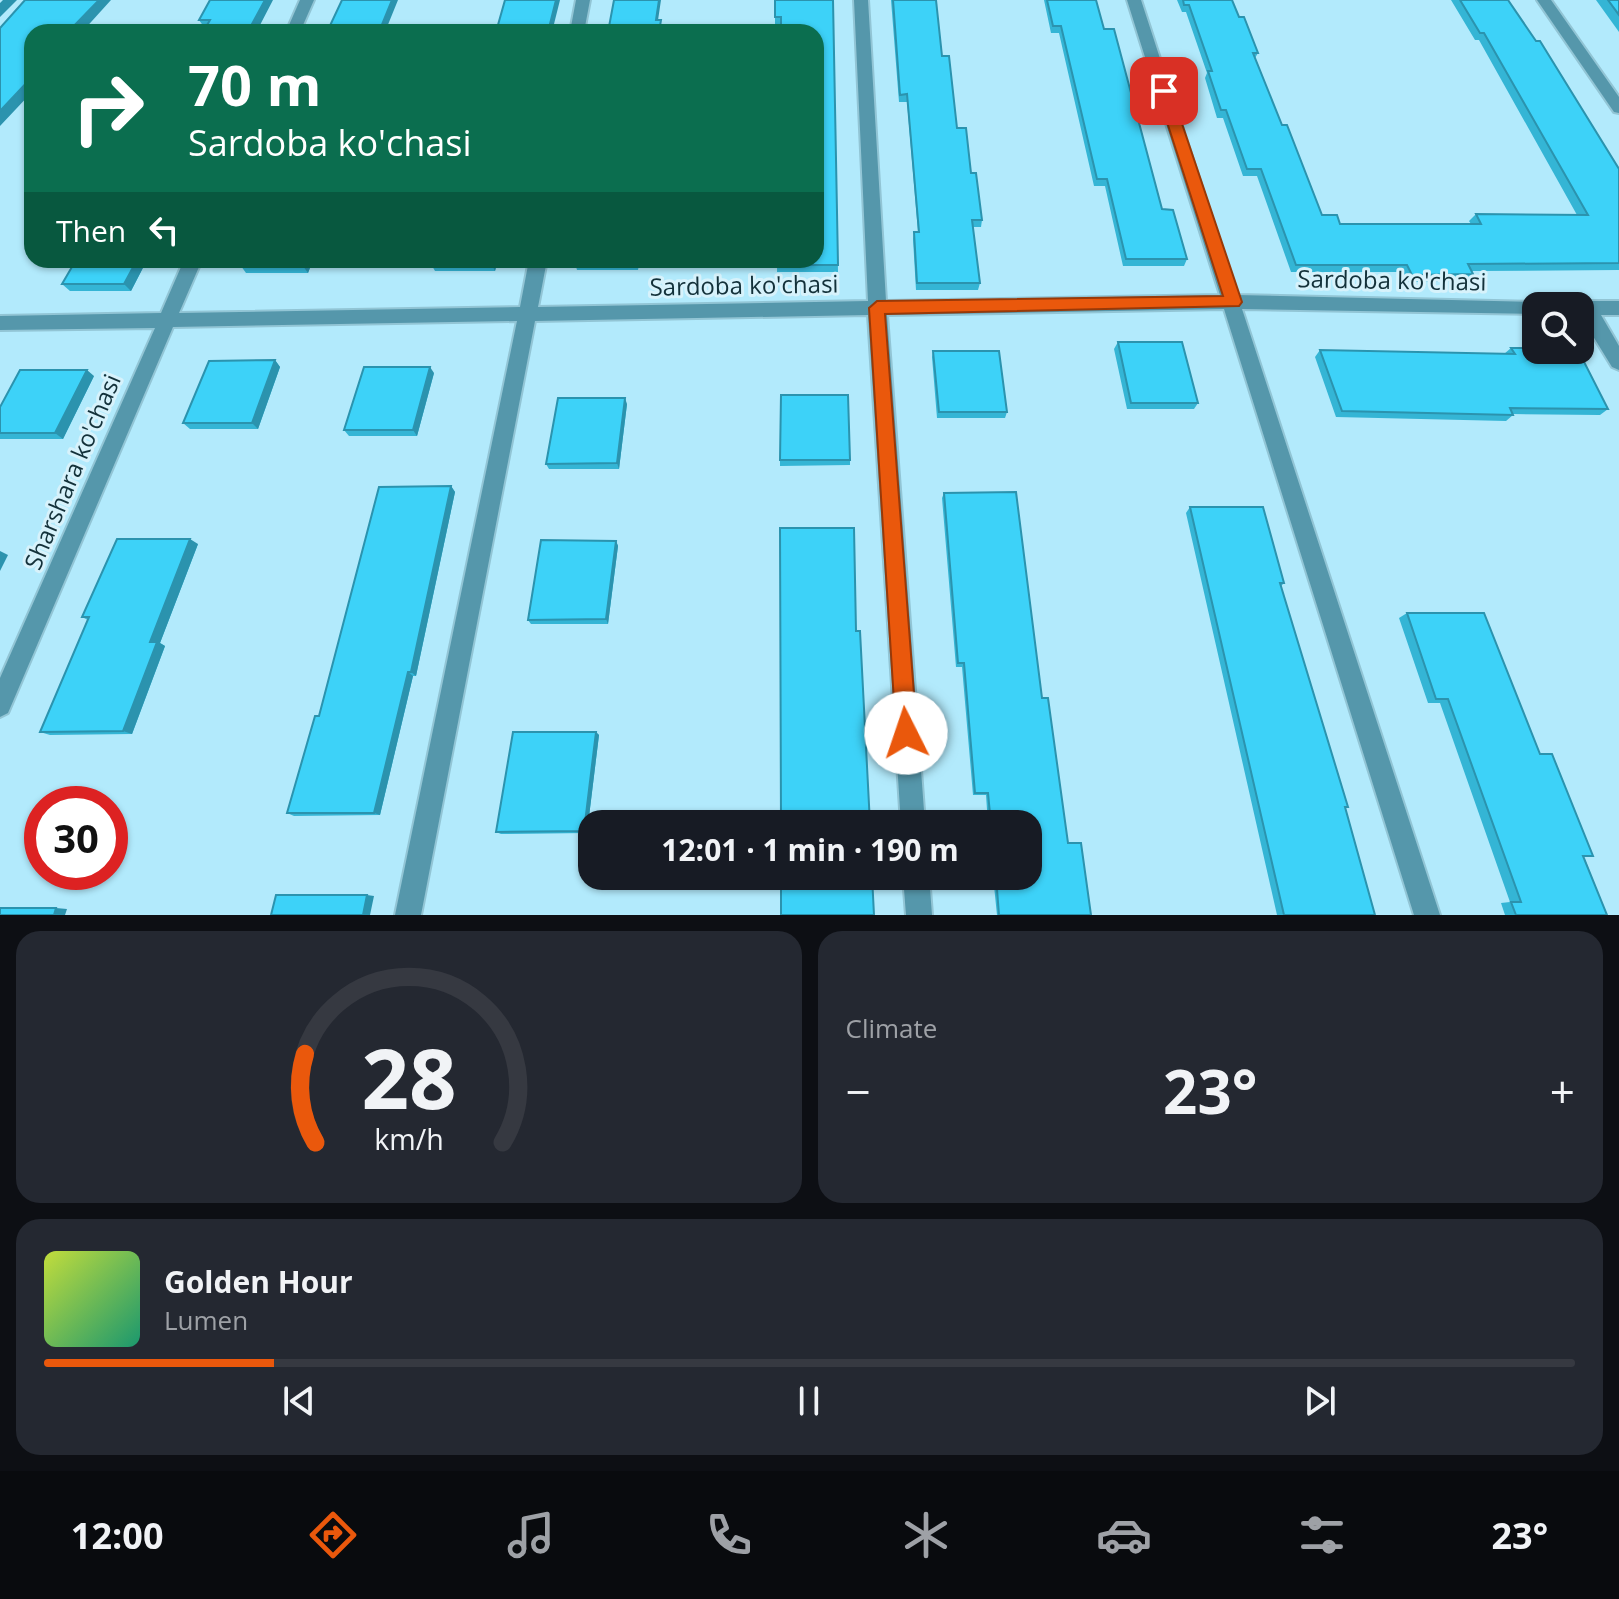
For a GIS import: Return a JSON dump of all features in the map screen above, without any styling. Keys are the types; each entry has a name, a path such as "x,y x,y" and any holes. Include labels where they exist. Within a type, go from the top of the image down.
{"street":[{"path":"296,24 307,0"},
{"path":"578,24 583,0"},
{"path":"861,0 877,308 912,810"},
{"path":"1134,0 1427,915"},
{"path":"1544,0 1619,108"},
{"name":"Sharshara ko'chasi","path":"0,705 190,268"},
{"path":"408,915 537,268"},
{"name":"Sardoba ko'chasi","path":"0,323 1233,302 1522,307"},
{"path":"1594,308 1619,308"},
{"path":"1594,324 1619,362"},
{"path":"917,890 919,915"}],"building":[{"path":"25,0 99,0 76,24 24,24 24,86 0,111 0,28"},
{"path":"210,0 265,0 252,24 208,24 210,20 199,20"},
{"path":"342,0 392,0 382,24 331,24"},
{"path":"505,0 556,0 550,24 498,24"},
{"path":"614,0 659,0 656,20 661,20 660,24 610,24"},
{"path":"775,0 833,0 838,265 824,265 824,24 781,24 781,17 775,17"},
{"path":"893,0 936,0 942,56 949,56 957,128 966,128 971,173 976,173 982,220 972,220 980,283 917,283 914,232 919,232 907,94 900,95"},
{"path":"1047,0 1096,0 1104,29 1114,29 1162,209 1173,210 1187,259 1126,259 1107,179 1097,179 1061,26 1053,26"},
{"path":"1183,0 1232,0 1239,17 1244,17 1258,53 1253,53 1282,125 1287,125 1322,215 1337,215 1340,224 1481,224 1476,214 1588,215 1484,33 1480,33 1460,0 1508,0 1536,41 1540,41 1619,169 1619,263 1468,264 1473,274 1412,275 1407,265 1296,265 1261,169 1247,169 1226,110 1221,110 1208,71 1212,71 1189,5 1184,5"},
{"path":"1608,0 1619,0 1619,15"},
{"path":"71,268 133,268 124,284 62,284"},
{"path":"1118,342 1182,342 1198,403 1131,403"},
{"path":"1511,348 1522,348 1522,364 1585,364 1608,409 1510,408 1513,415 1342,411 1320,350 1515,354"},
{"path":"933,351 999,351 1007,412 939,412"},
{"path":"275,360 252,423 183,423 209,361"},
{"path":"364,367 430,367 413,430 344,430"},
{"path":"20,370 87,370 55,433 0,433 0,407"},
{"path":"781,395 848,395 850,460 780,460"},
{"path":"558,398 625,398 617,463 546,464"},
{"path":"451,486 411,672 408,672 374,813 287,813 315,716 319,716 379,487"},
{"path":"1016,492 1042,698 1048,698 1068,843 1081,843 1091,915 999,915 997,890 1042,890 1042,810 990,810 988,793 975,793 964,663 958,663 944,493"},
{"path":"1190,507 1263,507 1284,583 1280,583 1348,807 1345,807 1375,915 1284,915"},
{"path":"780,528 854,528 856,631 860,631 869,810 781,810"},
{"path":"117,539 190,539 150,642 157,642 123,731 40,732 89,617 82,617"},
{"path":"541,540 616,541 606,619 528,620"},
{"path":"1407,613 1484,613 1540,754 1552,754 1593,856 1583,856 1607,915 1516,915 1511,902 1521,902 1448,699 1436,699"},
{"path":"513,732 596,732 587,810 578,810 578,831 496,832"},
{"path":"781,890 873,890 874,915 781,915"},
{"path":"276,895 367,895 363,915 271,915"},
{"path":"0,908 56,908 54,915 0,915"}],"route":[{"path":"906,733 877,308 1233,302 1164,91"}]}
